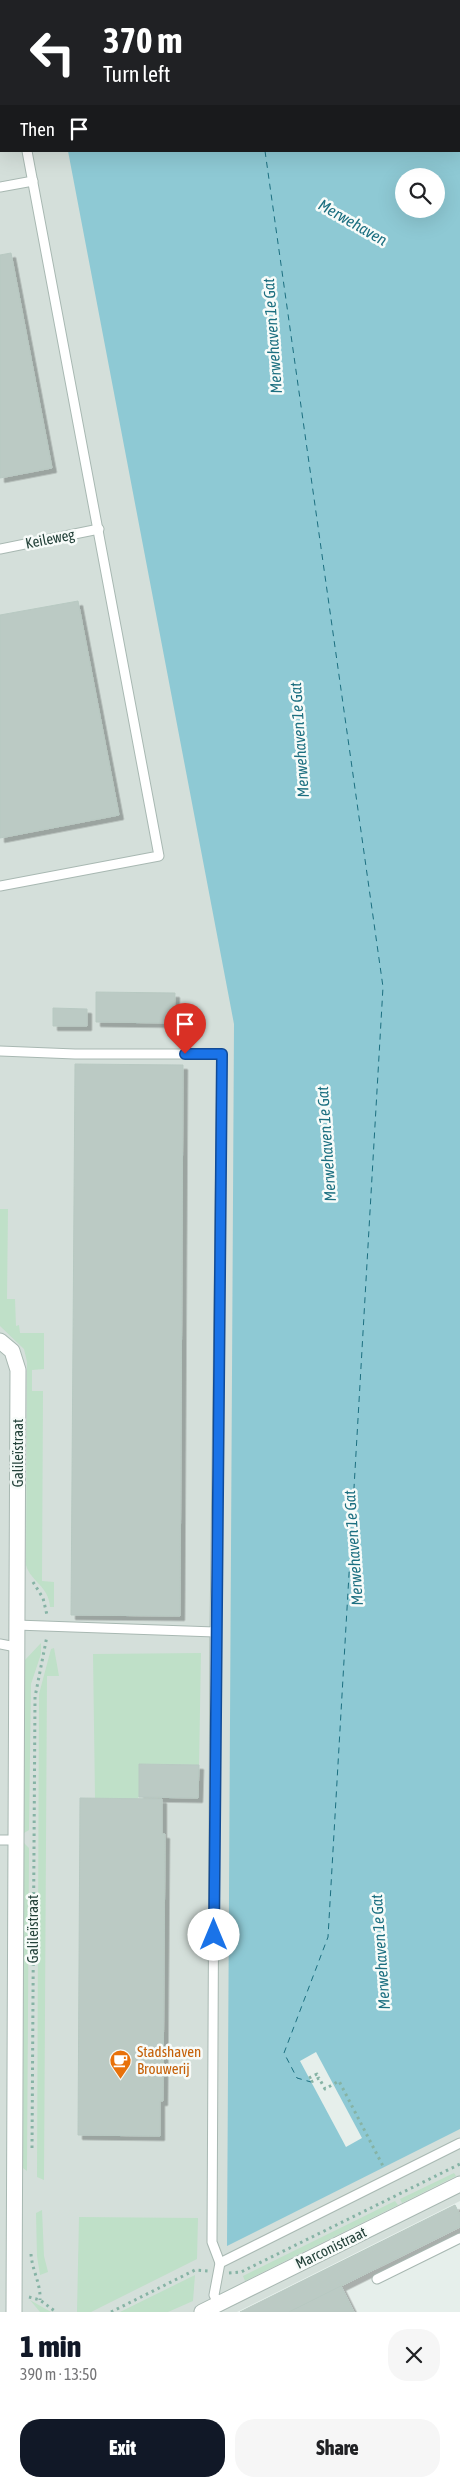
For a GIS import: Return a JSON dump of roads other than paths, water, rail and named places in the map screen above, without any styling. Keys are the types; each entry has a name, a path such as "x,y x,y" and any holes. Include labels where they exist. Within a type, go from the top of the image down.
{"street":[{"name":"Galileïstraat","path":"0,1341 12,1351 18,1370 16,1647 7,1840 14,2312"},
{"name":"Marconistraat","path":"202,2312 460,2184"}],"lane":[{"path":"0,886 159,856 27,152"},
{"path":"0,187 33,181"},
{"name":"Keileweg","path":"0,549 99,529"},
{"path":"0,1051 75,1054 222,1054 212,2242 220,2267 214,2295 218,2304"},
{"path":"16,1625 216,1632"},
{"path":"0,1644 16,1647"},
{"path":"220,2267 460,2143"},
{"path":"377,2279 460,2238"}],"water":[{"path":"68,152 460,152 460,2129 227,2246 234,1024"}],"place":[{"name":"Stadshaven Brouwerij","path":"121,2080"}],"water label":[{"name":"Merwehaven","path":"353,222"},
{"name":"Merwehaven 1e Gat","path":"272,336"},
{"name":"Merwehaven 1e Gat","path":"299,740"},
{"name":"Merwehaven 1e Gat","path":"326,1144"},
{"name":"Merwehaven 1e Gat","path":"353,1548"},
{"name":"Merwehaven 1e Gat","path":"380,1952"}]}
